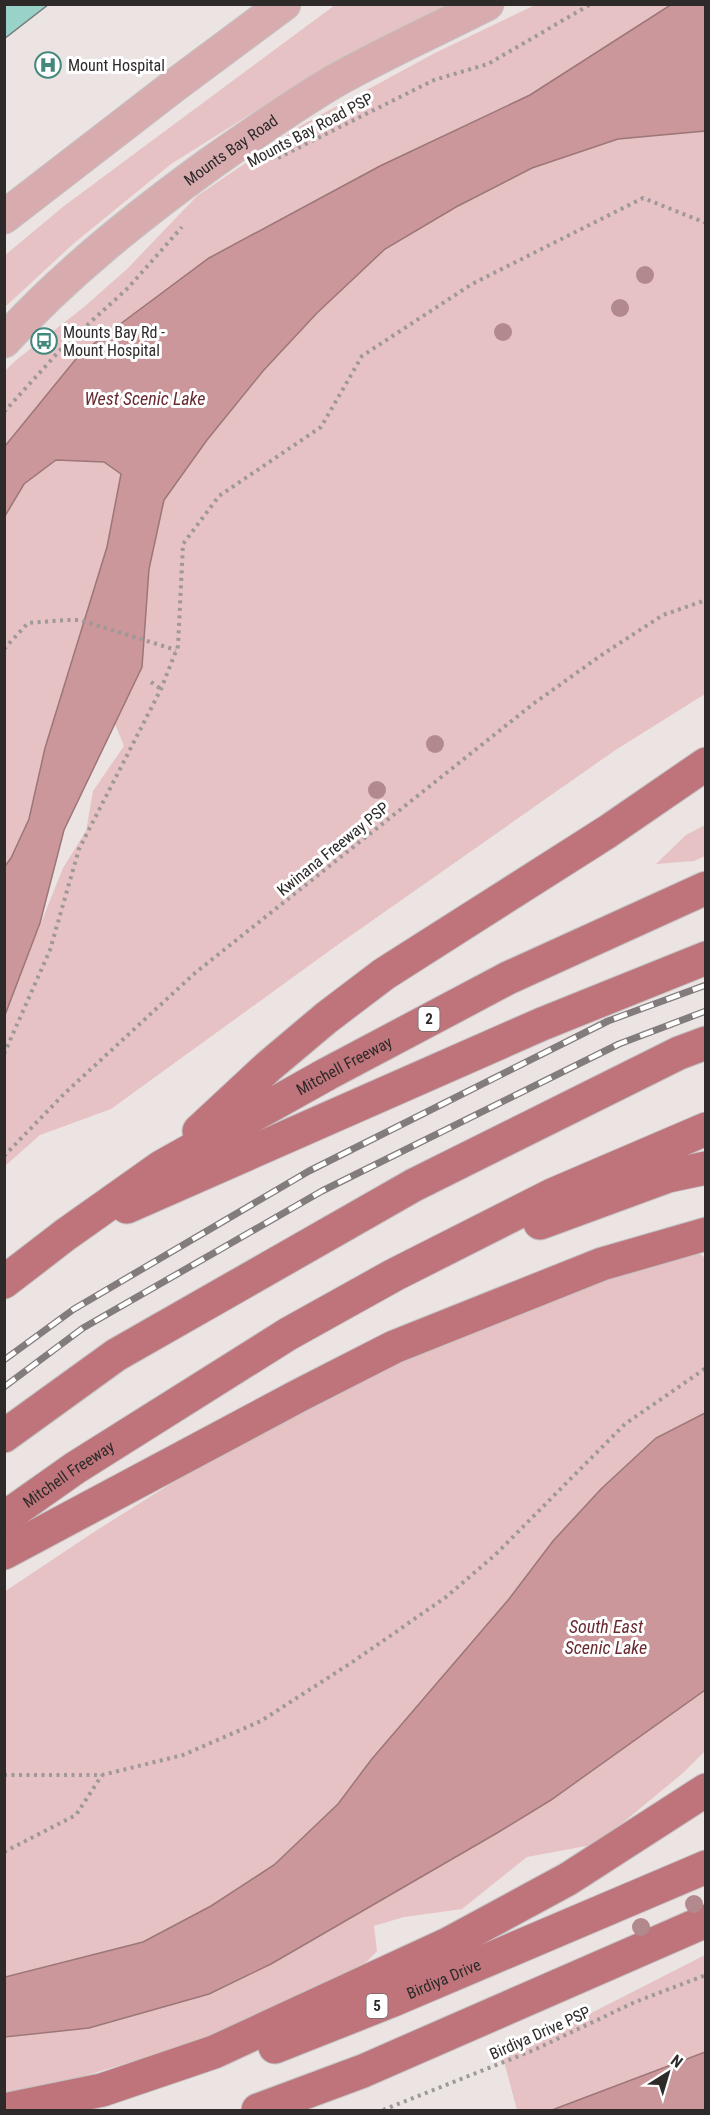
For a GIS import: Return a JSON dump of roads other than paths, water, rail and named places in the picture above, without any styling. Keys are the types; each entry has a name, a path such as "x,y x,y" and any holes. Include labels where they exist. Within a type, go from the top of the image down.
{"highway":[{"path":"161,1167 269,1066 376,980 607,832 705,764"},
{"path":"607,832 705,780"},
{"name":"Mitchell Freeway","path":"4,1282 65,1234 161,1167 327,1074 508,978 705,888"},
{"path":"65,1234 542,1024 705,958"},
{"path":"4,1436 116,1355 414,1185 679,1053 705,1043"},
{"name":"Mitchell Freeway","path":"4,1518 75,1468 288,1334 394,1275 552,1195 705,1129"},
{"path":"394,1275 668,1176 705,1168"},
{"path":"4,1553 394,1347 602,1264 705,1234"},
{"path":"4,2110 102,2090 214,2052 478,1928 568,1879 705,1790"},
{"name":"Birdiya Drive","path":"37,2110 124,2100 221,2068 391,2001 705,1867"},
{"path":"258,2110 363,2071 705,1921"}],"main road":[{"path":"4,217 284,4"},
{"name":"Mounts Bay Road","path":"4,341 22,321 115,237 160,200 254,132 333,82 487,4"}],"water":[{"name":"West Scenic Lake","path":"672,4 705,5 705,131 618,139 532,168 456,207 385,249 317,313 263,371 207,440 164,500 149,569 142,667 64,830 40,923 5,1015 5,866 29,819 45,748 107,547 121,474 104,462 56,460 24,484 5,516 5,446 80,354 209,258 380,166 530,95"},
{"name":"South East Scenic Lake","path":"705,1413 705,1690 551,1800 271,1964 209,1994 89,2028 5,2037 5,1977 143,1942 211,1906 274,1865 338,1804 371,1760 509,1599 553,1541 601,1489 656,1438"},
{"path":"705,2052 705,2110 552,2110"}],"railway":[{"path":"4,1360 74,1309 309,1171 608,1021 706,985"},
{"path":"4,1387 83,1328 322,1191 619,1044 706,1011"}],"place":[{"name":"Mount Hospital","path":"48,65"},
{"name":"Mounts Bay Rd - Mount Hospital","path":"44,341"}]}
